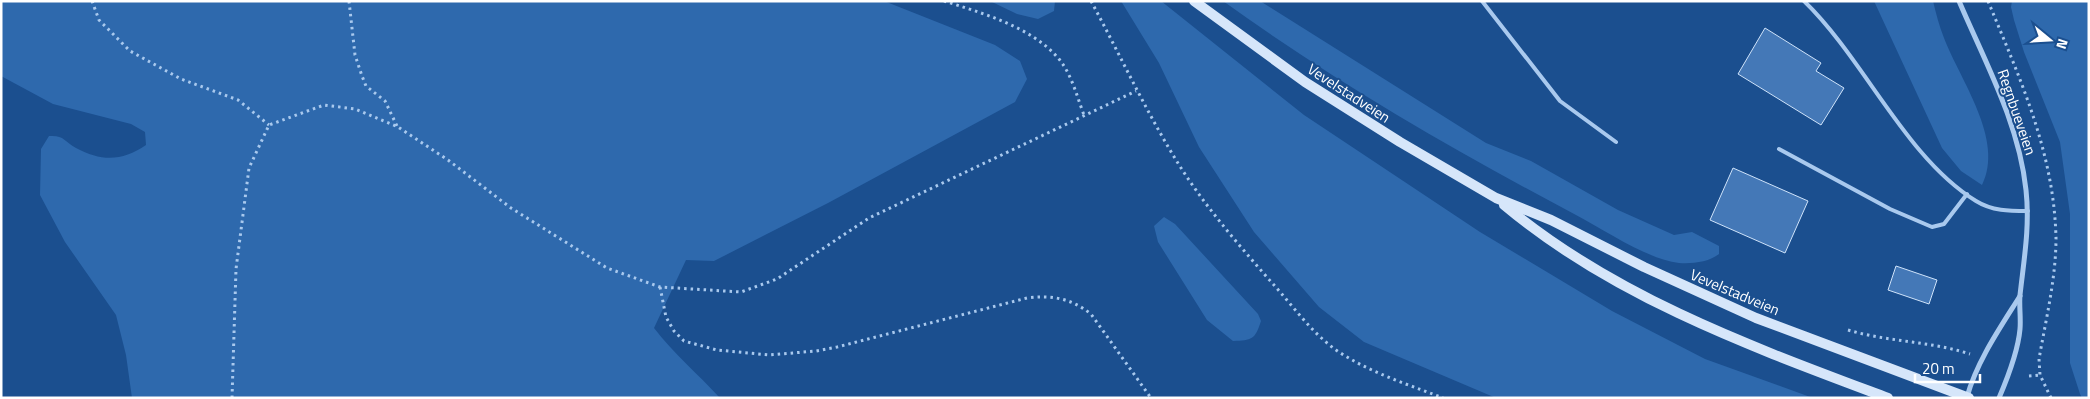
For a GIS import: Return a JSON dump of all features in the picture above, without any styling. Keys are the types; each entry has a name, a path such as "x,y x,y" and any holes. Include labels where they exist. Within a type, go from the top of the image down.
{"main road":[{"name":"Vevelstadveien","path":"1194,1 1304,82 1408,147 1496,198 1551,220 1644,268 1756,318 1968,398"},
{"name":"Vevelstadveien","path":"1496,198 1539,235 1631,289 1750,344 1888,398"}],"street":[{"name":"Regnbueveien","path":"1959,1 2004,105 2019,150 2028,211 2026,256 2020,296 2020,330 2010,368 1999,398"},
{"name":"Regnbueveien","path":"1968,398 1971,385 1992,342 2020,296"}],"lane":[{"path":"1482,1 1560,101 1616,142"},
{"path":"1804,1 1844,45 1911,138 1935,166 1967,194 1989,207 2006,212 2028,211"},
{"path":"1779,149 1890,209 1932,227 1944,224 1967,194"}],"path":[{"path":"92,1 99,20 130,51 181,79 238,100 269,125"},
{"path":"350,1 355,55 362,76 366,86 385,101 398,127"},
{"path":"944,1 985,14 1027,34 1044,46 1059,59 1068,74 1084,115"},
{"path":"1091,1 1136,91 1174,157 1201,197 1234,239 1320,338 1352,360 1443,398"},
{"path":"232,398 237,260 249,168 269,125 324,105 355,109 398,127 448,160 511,208 607,268 660,287 741,292 777,279 869,218 1136,91"},
{"path":"660,287 666,317 674,331 684,341 717,350 769,355 816,351 1027,298 1056,297 1081,306 1091,314 1151,398"},
{"path":"1848,330 1892,341 1952,348 1970,354"},
{"path":"2029,376 2040,375"}],"shaded area":[{"path":"1,1 884,1 995,45 1020,61 1027,79 1015,102 828,203 714,261 686,260 654,328 720,398 132,398 126,355 116,315 65,242 40,195 41,149 49,136 54,136 95,156 121,157 146,145 145,132 131,124 53,104 1,76"},
{"path":"990,1 1055,1 1054,11 1038,19 1017,14"},
{"path":"1121,1 1161,1 1304,115 1480,232 1612,311 1705,359 1813,398 1496,398 1364,342 1319,307 1254,232 1199,147 1159,63"},
{"path":"1223,1 1260,1 1486,143 1531,161 1618,210 1674,235 1692,232 1719,246 1719,254 1700,262 1679,263 1654,256 1627,244 1396,114 1308,60"},
{"path":"1874,1 1933,1 1944,38 1978,110 1984,130 1988,149 1988,167 1982,185 1961,171 1942,148"},
{"path":"2012,1 2089,1 2089,398 2082,398 2070,363 2070,214 2060,142 2024,52 2014,20 2011,7"},
{"path":"1164,217 1175,224 1258,314 1261,321 1257,332 1252,338 1233,341 1207,320 1158,242 1154,226"}],"building":[{"path":"1765,28 1821,63 1816,71 1844,88 1821,125 1738,74"},
{"path":"1733,168 1808,201 1785,253 1710,220"},
{"path":"1896,266 1937,280 1929,304 1888,290"}]}
